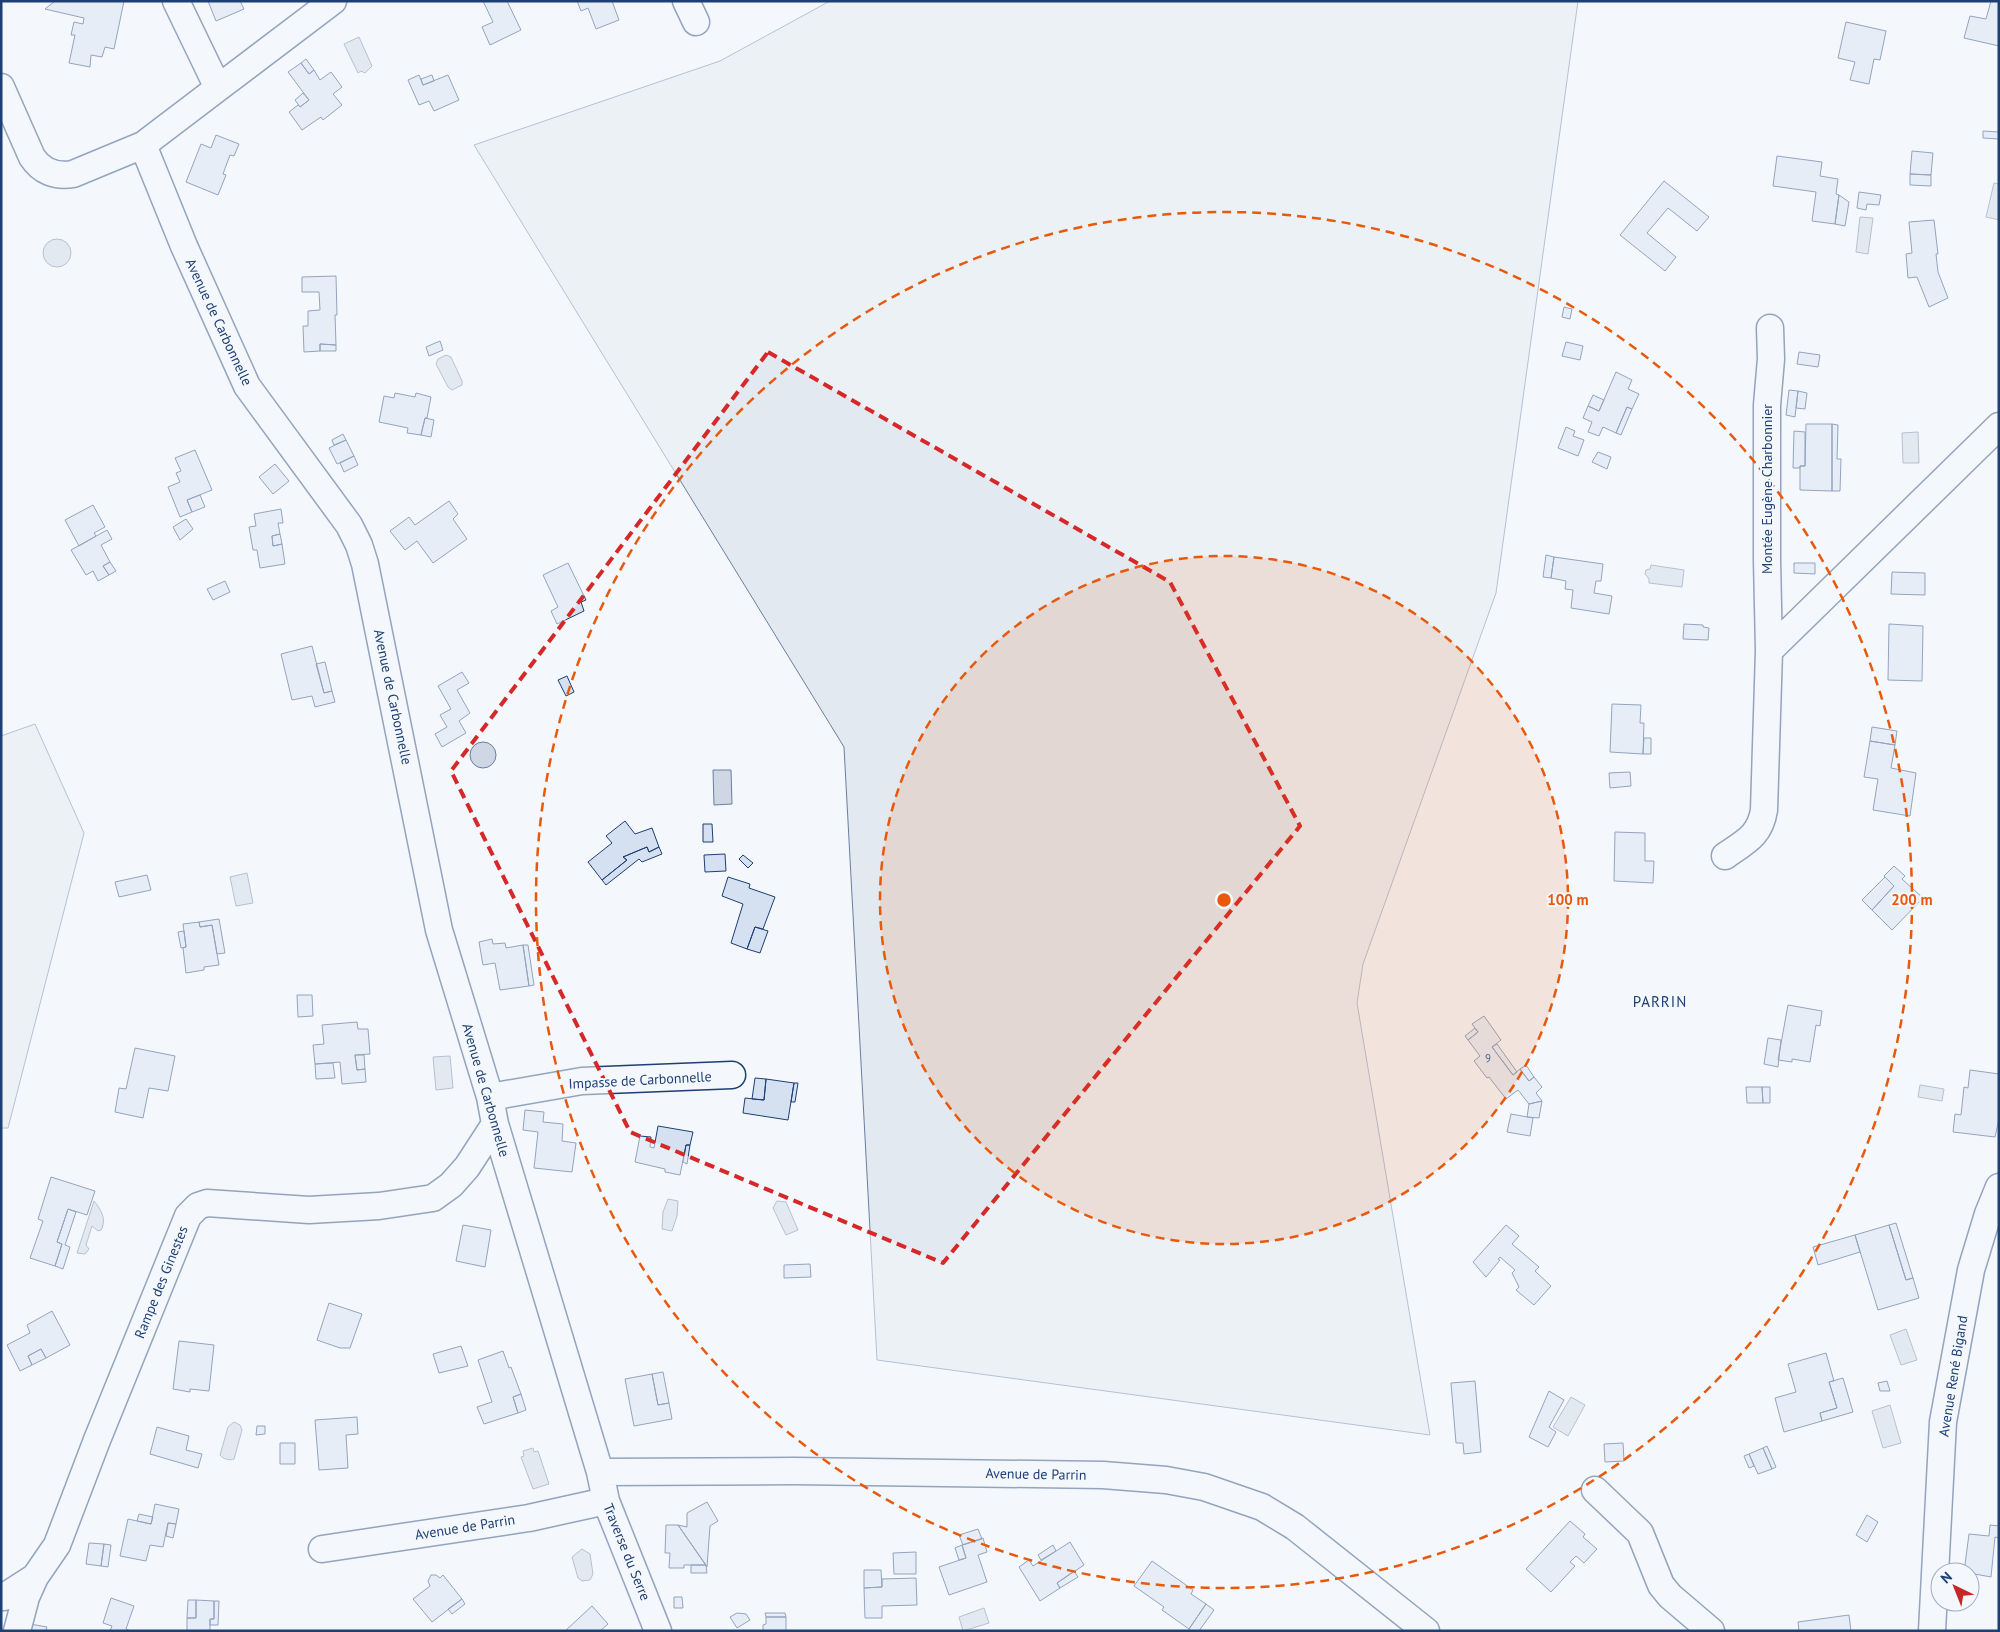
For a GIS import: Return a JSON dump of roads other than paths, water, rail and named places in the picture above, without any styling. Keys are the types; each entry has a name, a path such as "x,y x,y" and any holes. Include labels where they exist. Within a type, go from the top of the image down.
{"street":[{"path":"176,1 218,88"},
{"path":"1,87 38,166 63,176 73,174 143,145 333,1"},
{"name":"Avenue de Carbonnelle","path":"143,145 184,246 247,386 349,525 359,545 367,574 439,930 490,1097 495,1124 600,1472"},
{"name":"Montée Eugène Charbonnier","path":"1725,856 1753,836 1762,823 1764,810 1769,651 1767,406 1771,359 1770,328"},
{"path":"1769,651 1999,426"},
{"name":"Impasse de Carbonnelle","path":"490,1097 582,1081 732,1075"},
{"name":"Rampe des Ginestes","path":"4,1597 35,1577 58,1545 100,1431 188,1216 198,1206 207,1203 309,1210 379,1206 432,1198 451,1185 467,1167 495,1124"},
{"name":"Avenue René Bigand","path":"1932,1631 1943,1422 1971,1270 1988,1214 1999,1187"},
{"name":"Traverse du Serre","path":"600,1472 606,1501 658,1631"},
{"name":"Avenue de Parrin","path":"600,1472 1103,1475 1166,1480 1204,1487 1262,1507 1295,1527 1426,1631"},
{"path":"1595,1490 1640,1533 1661,1585 1670,1596 1712,1631"},
{"name":"Avenue de Parrin","path":"322,1549 530,1518 606,1501"},
{"path":"16,1631 26,1597 35,1577"}],"district":[{"name":"PARRIN","path":"1660,1002"}]}
